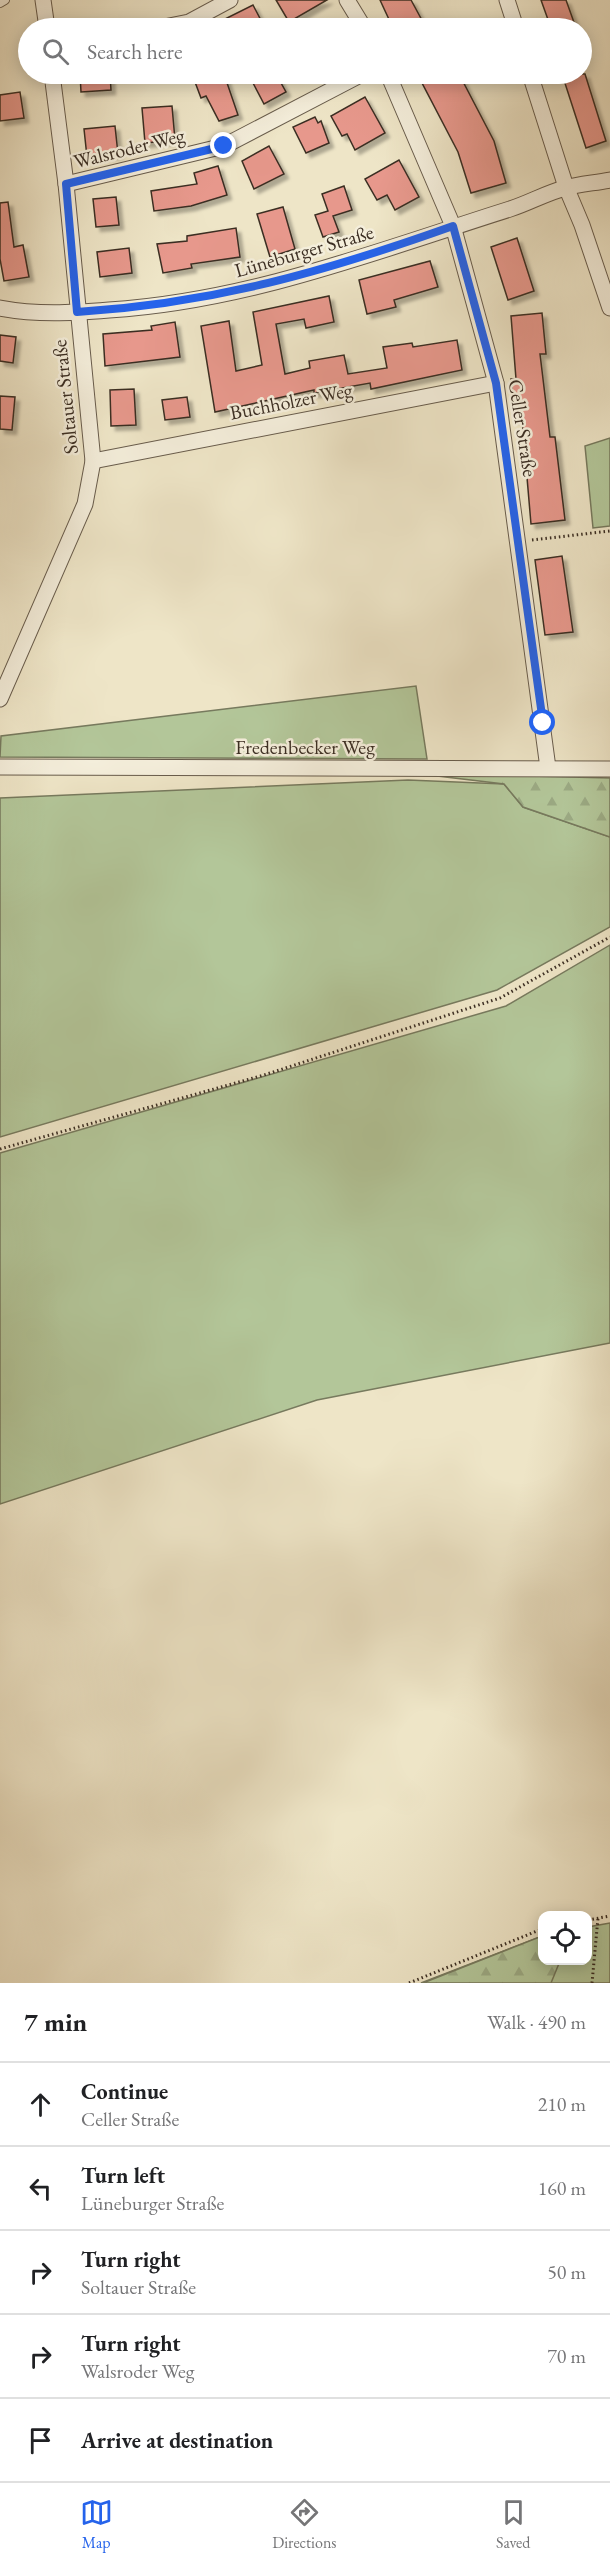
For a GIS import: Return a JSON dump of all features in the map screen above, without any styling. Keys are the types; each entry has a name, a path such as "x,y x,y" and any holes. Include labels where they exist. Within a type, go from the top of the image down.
{"street":[{"path":"43,0 46,18"},
{"path":"196,18 230,0"},
{"path":"347,0 358,18"},
{"path":"507,0 513,18"},
{"name":"Soltauer Straße","path":"0,699 86,504 93,461 66,184 53,84"},
{"name":"Walsroder Weg","path":"66,184 224,146 343,84"},
{"name":"Celler Straße","path":"392,84 453,226 496,383 548,768"},
{"path":"533,84 566,187 582,225 610,308"},
{"name":"Lüneburger Straße","path":"0,308 37,314 160,305 266,285 320,272 512,208 566,187 610,180"},
{"name":"Buchholzer Weg","path":"93,461 496,383"},
{"name":"Fredenbecker Weg","path":"0,767 610,769"}],"lane":[{"path":"0,3 5,0"}],"path":[{"path":"518,542 610,531"},
{"path":"0,1149 264,1075 500,998 610,937"},
{"path":"592,1919 610,1916"},
{"path":"592,1983 598,1918"},
{"path":"409,1983 538,1931"}],"green space":[{"path":"610,438 610,526 593,528 585,446"},
{"path":"416,686 427,759 0,757 1,736"},
{"path":"412,773 610,778 610,837 523,807 504,784"},
{"path":"408,780 504,784 523,807 610,837 610,927 497,990 0,1137 0,798"},
{"path":"610,945 610,1343 317,1400 0,1504 0,1153 506,1006"},
{"path":"610,1923 610,1983 421,1983 538,1938 538,1965 592,1965 592,1926"},
{"path":"538,1938 538,1965 558,1965 551,1983 423,1983"}],"building":[{"path":"276,0 327,0 296,18 287,18"},
{"path":"380,0 411,0 421,18 388,18"},
{"path":"541,0 566,0 572,18 547,18"},
{"path":"253,5 260,18 227,18"},
{"path":"81,84 111,84 111,90 81,92"},
{"path":"196,84 227,84 238,115 219,121 206,96 201,98"},
{"path":"254,84 282,84 286,92 264,104"},
{"path":"423,84 464,84 494,141 506,183 471,193 458,152"},
{"path":"565,84 588,84 606,141 586,148"},
{"path":"20,92 24,118 0,121 0,95"},
{"path":"365,97 385,133 355,150 347,134 342,136 331,116"},
{"path":"172,106 175,140 145,143 142,108"},
{"path":"315,117 318,123 321,121 329,143 306,153 293,127"},
{"path":"115,126 118,154 87,157 84,129"},
{"path":"269,146 284,174 254,189 242,161"},
{"path":"399,160 419,197 395,210 387,195 377,200 365,179"},
{"path":"218,166 227,195 191,206 154,211 151,191 197,184 194,173"},
{"path":"344,186 352,210 333,216 339,232 323,237 315,215 328,211 322,194"},
{"path":"116,197 119,225 96,227 93,199"},
{"path":"8,202 14,247 23,245 29,277 4,281 0,259 0,203"},
{"path":"283,207 295,249 270,257 257,214"},
{"path":"236,228 240,257 191,264 192,268 163,273 157,244 187,241 187,236"},
{"path":"517,238 534,291 508,300 491,247"},
{"path":"129,248 132,273 100,277 97,252"},
{"path":"430,261 438,287 394,300 396,307 367,314 359,280"},
{"path":"329,296 334,322 306,328 304,319 276,324 285,374 310,368 309,361 344,355 348,374 387,368 383,347 412,343 413,347 457,340 462,370 371,389 370,383 314,393 314,390 215,412 201,326 229,321 236,371 262,365 253,312"},
{"path":"542,313 546,354 540,354 550,437 555,437 565,520 531,524 522,419 515,419 511,379 516,379 511,316"},
{"path":"175,322 180,357 105,366 103,334 152,330 151,326"},
{"path":"0,335 16,337 13,363 0,361"},
{"path":"134,389 136,425 111,426 110,390"},
{"path":"0,396 15,397 12,430 0,429"},
{"path":"187,397 190,417 165,420 162,400"},
{"path":"562,556 573,632 545,635 535,560"}],"route":[{"path":"224,146 66,184 77,312 126,309 196,300 266,285 320,272 453,226 496,383 543,723"}]}
